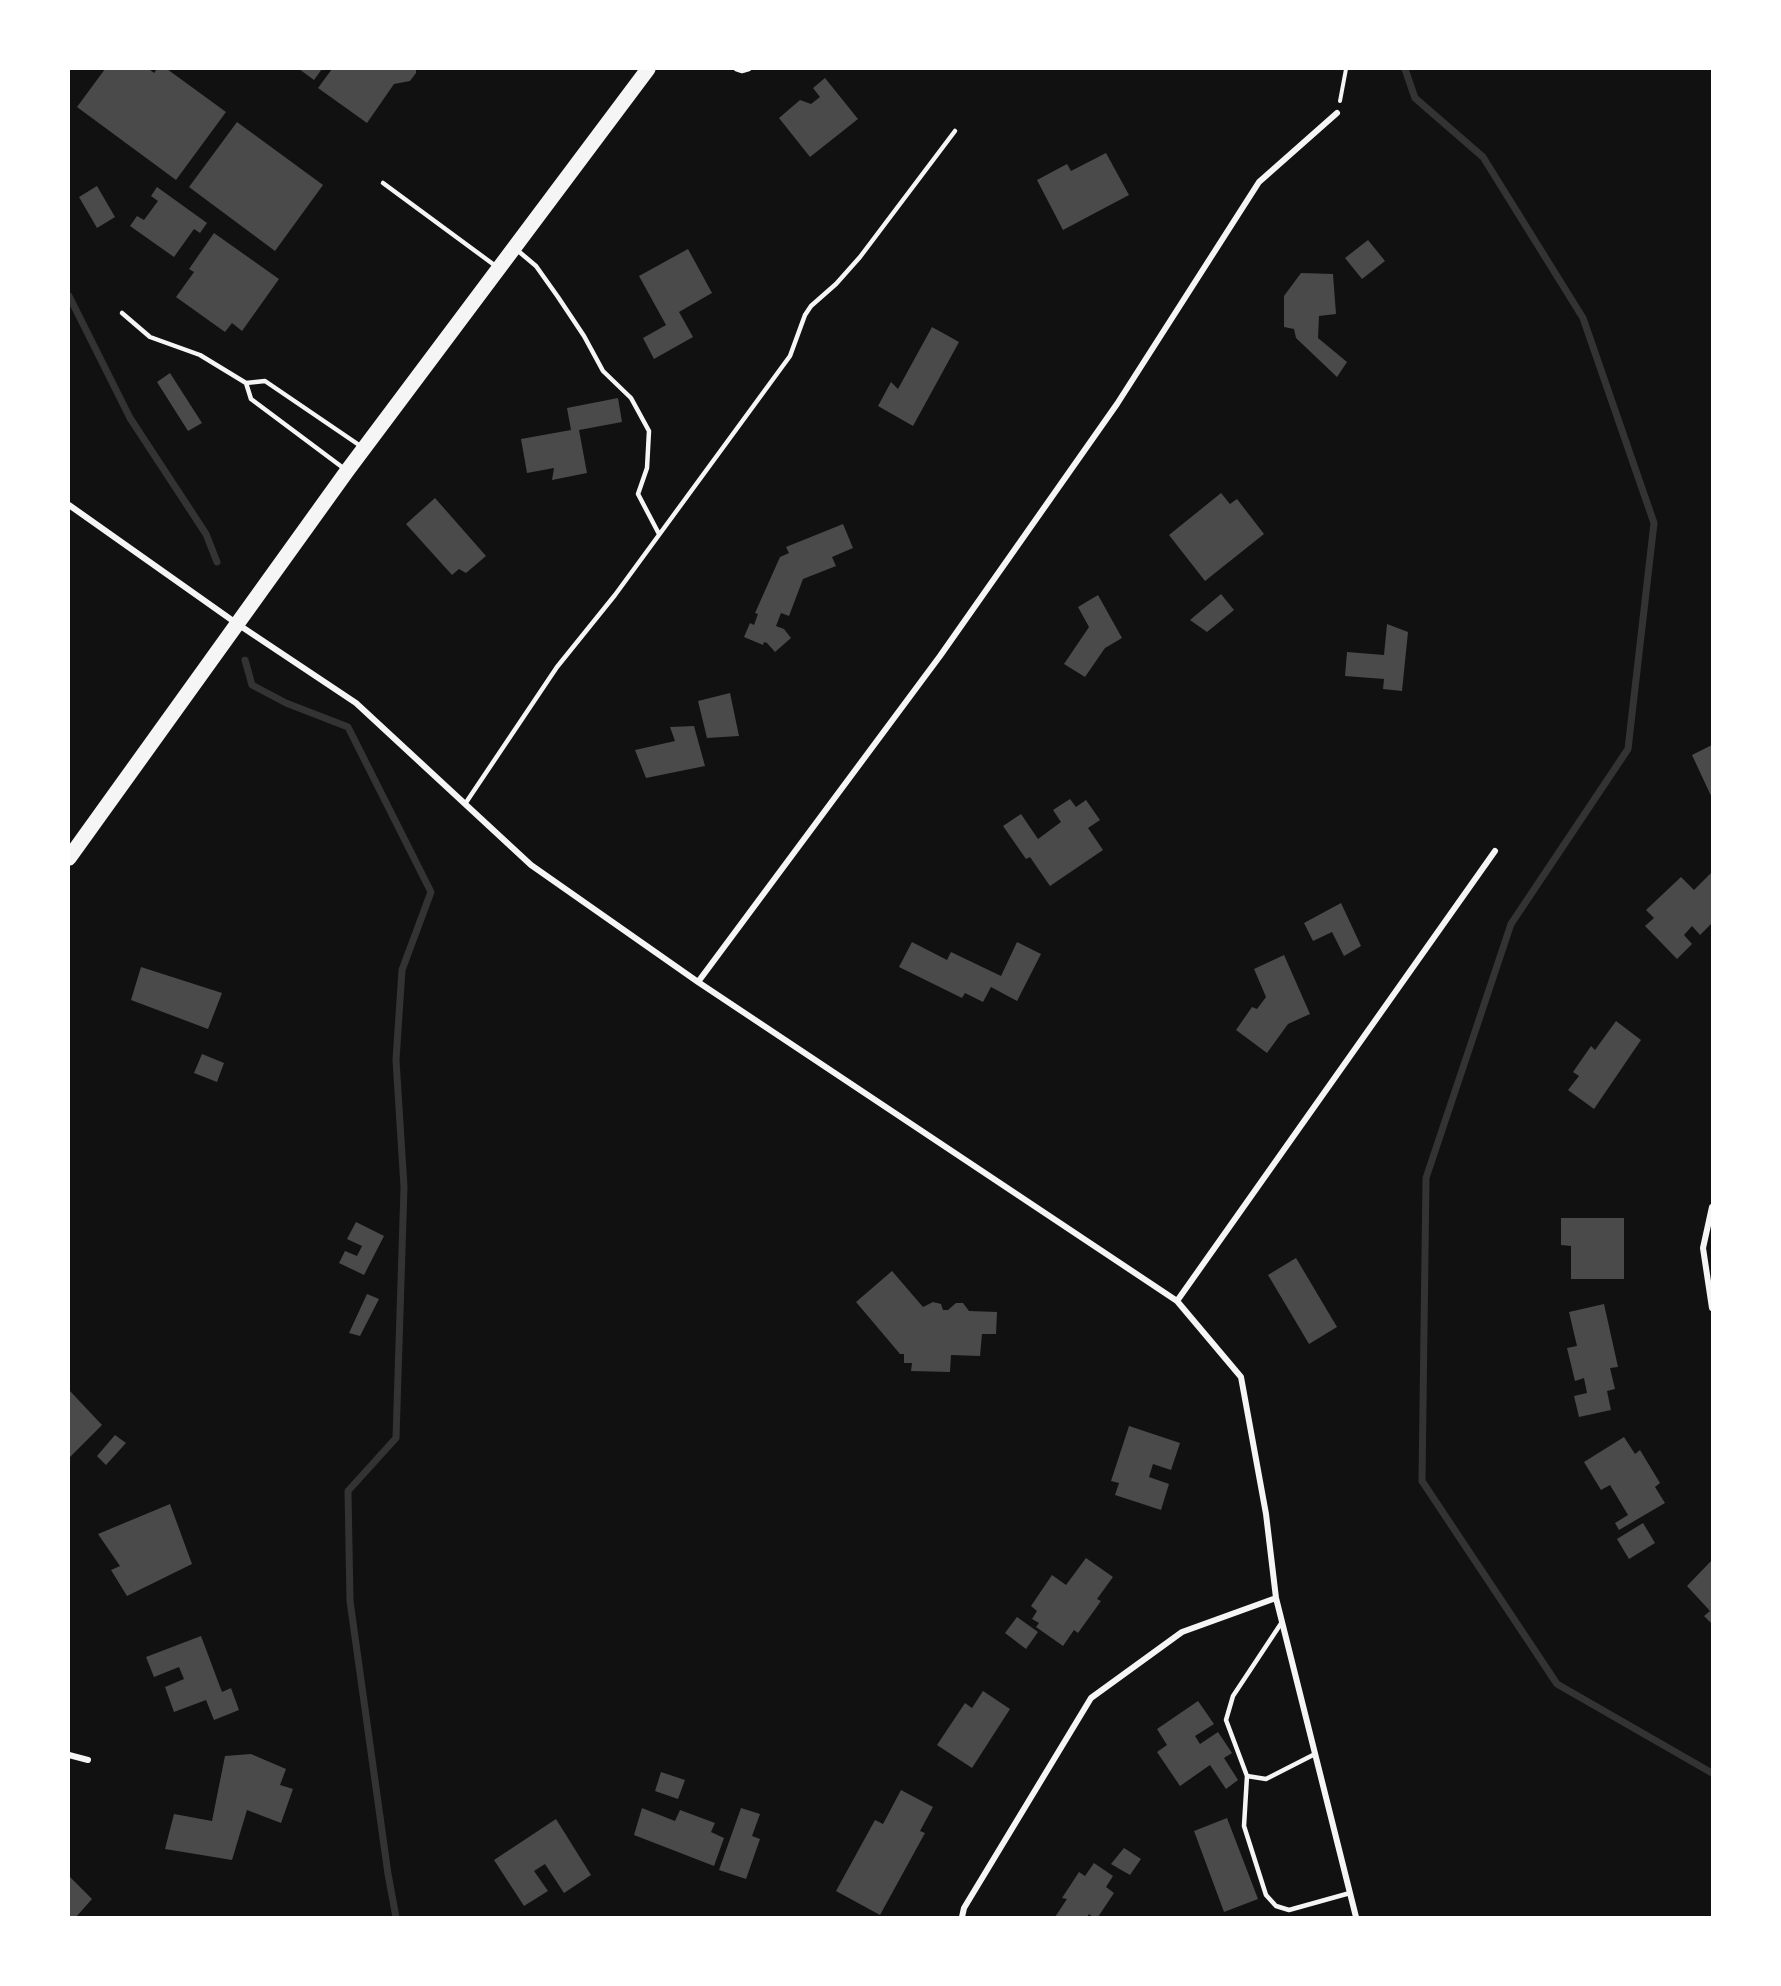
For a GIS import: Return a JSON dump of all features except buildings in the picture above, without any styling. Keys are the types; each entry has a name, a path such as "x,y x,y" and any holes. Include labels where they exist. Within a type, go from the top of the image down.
{"main road":[{"path":"69,858 347,471 648,69"}],"street":[{"path":"698,982 946,648 1117,404 1259,182 1337,113"},
{"path":"69,505 356,703 531,865 698,982 1177,1301 1240,1377 1266,1514 1276,1598 1356,1917"},
{"path":"1177,1301 1495,851"},
{"path":"1712,1207 1703,1248 1712,1308"},
{"path":"962,1917 964,1908 1091,1698 1182,1632 1276,1598"},
{"path":"69,1755 88,1760"}],"lane":[{"path":"736,69 742,71 749,69"},
{"path":"465,804 557,667 615,595 790,356 805,315 860,257 955,131"},
{"path":"383,183 498,268"},
{"path":"514,248 536,266 584,336 603,371 631,398 650,431 647,468 638,494 660,534"},
{"path":"122,313 150,337 200,355 246,383 265,381 364,448"},
{"path":"246,383 251,399 347,471"},
{"path":"1282,1622 1233,1696 1226,1720 1247,1776 1244,1826 1266,1895 1276,1906 1289,1911 1350,1893"},
{"path":"1247,1776 1266,1779 1315,1754"}],"path":[{"path":"1337,113 1346,69"}],"waterway":[{"path":"1405,69 1415,98 1483,157 1583,318 1654,523 1628,749 1511,924 1426,1178 1422,1481 1557,1684 1712,1773"},
{"path":"69,296 130,418 206,534 217,562"},
{"path":"245,660 252,685 286,703 348,727 431,892 402,970 396,1060 404,1187 396,1438 348,1491 350,1601 396,1917"}]}
